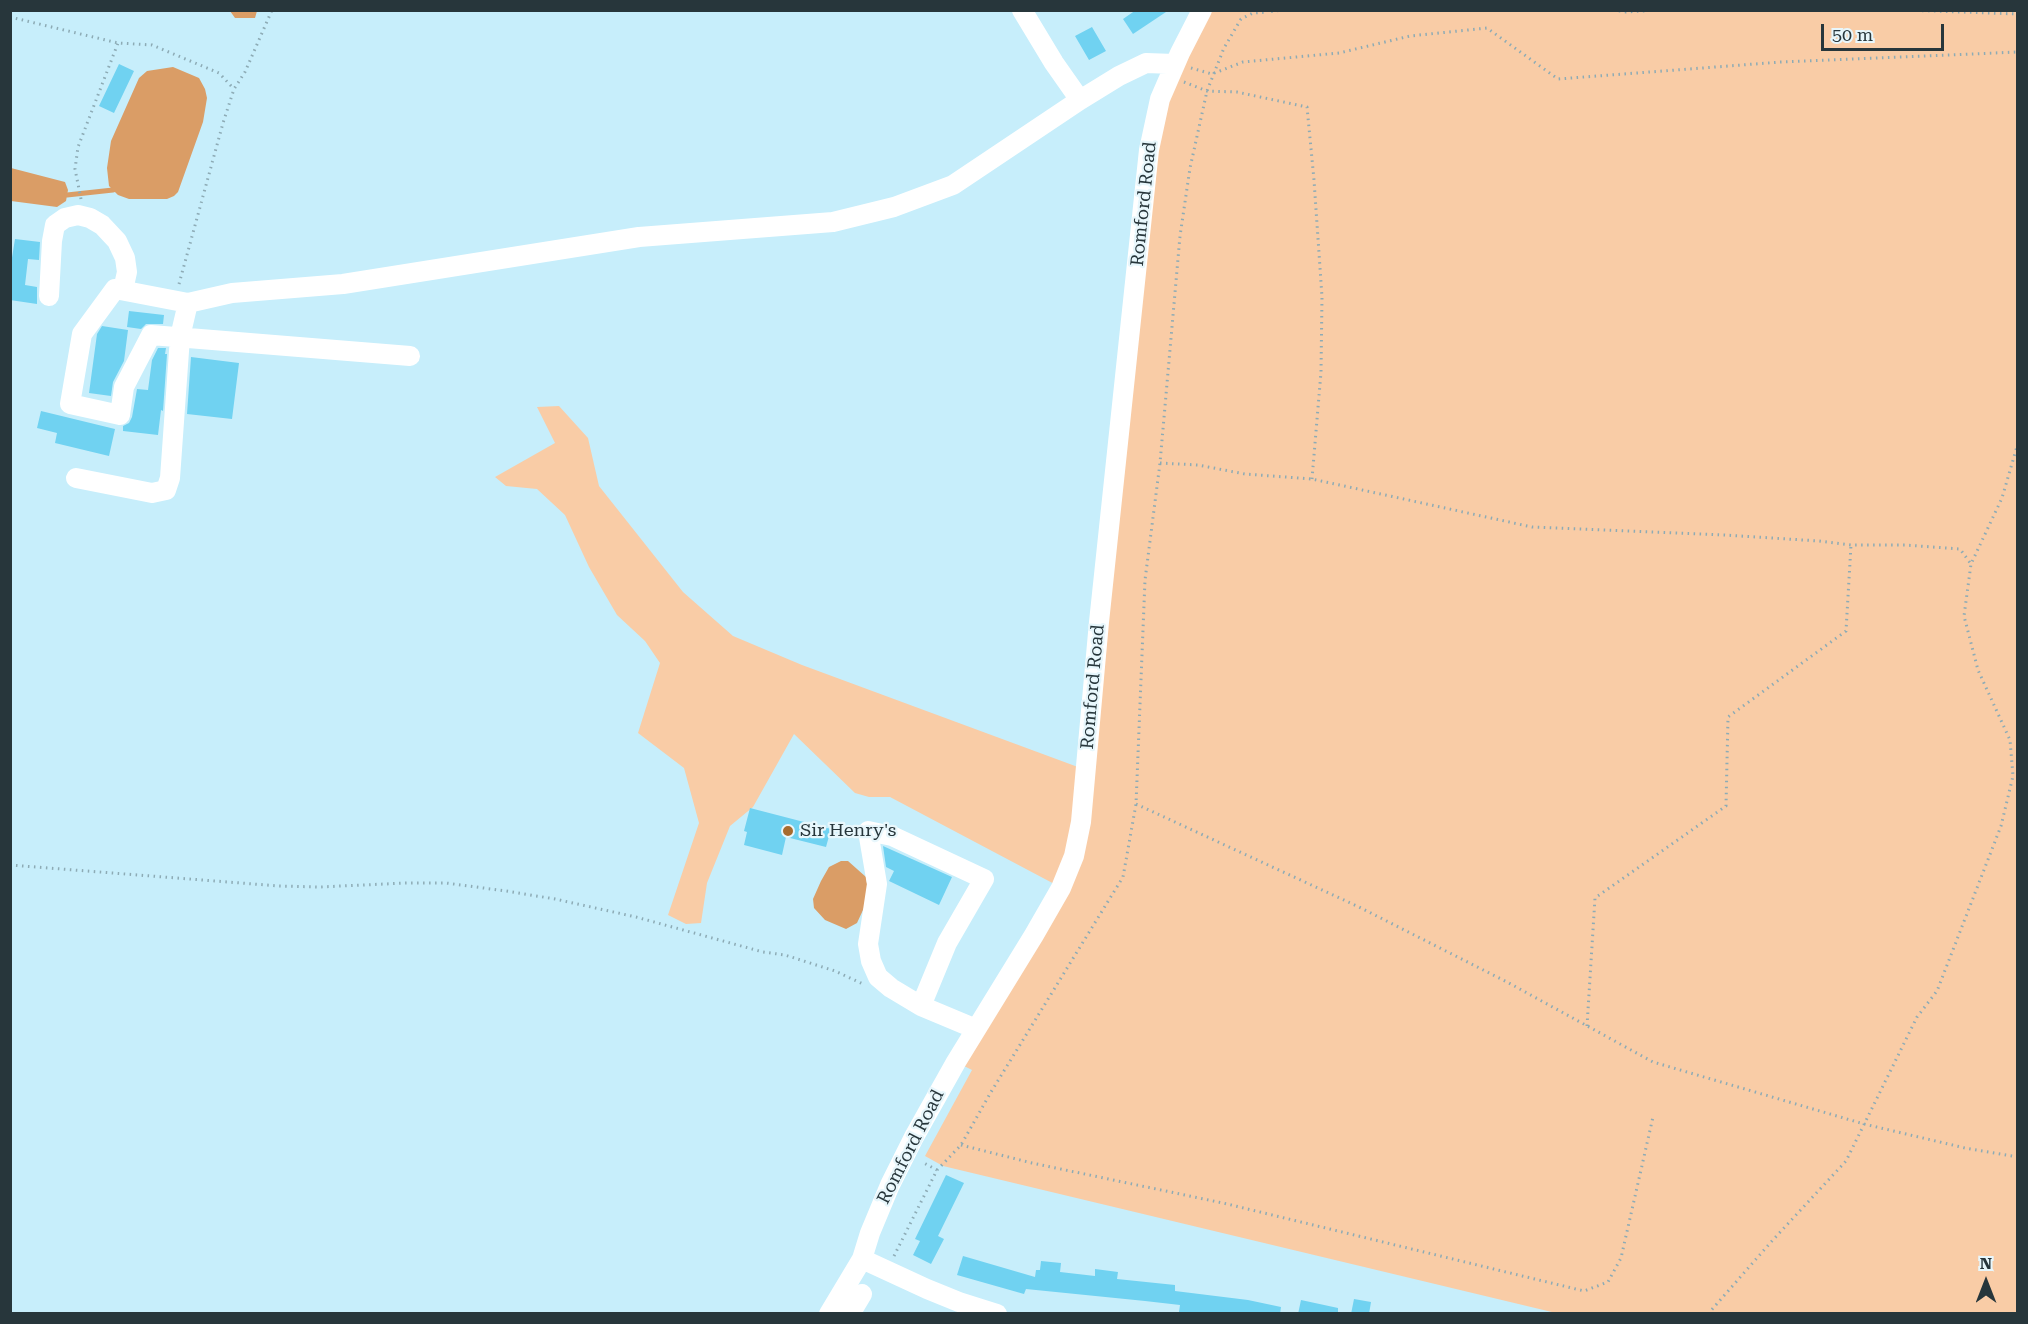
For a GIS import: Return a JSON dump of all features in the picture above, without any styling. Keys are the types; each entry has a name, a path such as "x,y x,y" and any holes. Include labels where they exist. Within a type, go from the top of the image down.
{"street":[{"path":"1022,10 1054,63 1080,100"},
{"name":"Romford Road","path":"829,1314 862,1259 874,1225 914,1137 1061,888 1074,856 1082,822 1099,622 1149,150 1160,99 1174,64 1202,10"},
{"path":"410,356 151,335 124,387 120,415 70,404 82,334 116,289 181,302 232,293 343,284 639,237 832,222 894,207 953,185 1119,76 1146,63 1174,64"},
{"path":"49,296 55,225 65,218 78,215 90,218 102,225 117,241 125,258 127,272 123,290"},
{"path":"76,478 152,493 166,490 170,478 181,302"},
{"path":"921,1006 947,943 984,879 892,836 868,831 877,884 868,944 871,961 878,977 921,1006 976,1029"},
{"path":"862,1259 959,1302 997,1314"},
{"path":"850,1314 862,1294"}],"path":[{"path":"181,302 192,242 223,123 234,89 245,72 272,10"},
{"path":"887,1271 937,1170 961,1145 1123,877 1136,804 1145,580 1160,463 1180,236 1190,168 1212,74 1240,19 1253,13 1283,10"},
{"path":"1613,10 1626,12 1659,10"},
{"path":"1904,10 2018,14"},
{"path":"10,17 118,44 152,45 219,73 234,89"},
{"path":"1174,64 1212,74 1243,62 1339,53 1410,36 1487,28 1558,79 1781,62 2018,52"},
{"path":"90,218 81,200 75,169 78,147 118,44"},
{"path":"1207,91 1237,92 1307,108 1322,297 1321,372 1312,479"},
{"path":"1708,1314 1846,1161 1917,1017 1937,991 2001,826 2013,776 2010,740 1978,670 1964,616 1971,564 2002,498 2018,443"},
{"path":"1160,463 1198,465 1245,474 1312,479 1532,527 1724,535 1851,545 1905,545 1960,549 1971,564"},
{"path":"1587,1026 1595,898 1726,806 1728,717 1846,631 1851,545"},
{"path":"1136,804 1359,907 1653,1062 1864,1124 1965,1148 2018,1157"},
{"path":"10,865 279,886 446,883 506,891 636,917 763,952 785,955 836,971 863,984"},
{"path":"961,1145 1032,1163 1223,1203 1584,1292 1608,1282 1621,1258 1653,1117"},
{"path":"917,1160 937,1170"}],"shaded area":[{"path":"230,11 257,11 255,18 235,18"},
{"path":"1202,11 2017,11 2017,1313 1556,1313 943,1166 925,1156 972,1070 956,1062 1060,887 890,797 869,797 855,793 794,734 753,807 730,826 707,883 701,923 686,924 668,915 699,823 684,768 638,733 660,663 645,641 617,615 589,567 565,515 537,489 506,486 495,477 555,443 537,407 559,406 588,438 599,486 683,592 733,636 802,665 1086,770 1149,150"},
{"path":"173,67 199,78 207,98 203,122 178,192 167,199 129,199 118,195 109,186 107,168 111,141 139,78 147,71"},
{"path":"11,168 65,182 68,190 66,201 57,207 11,201"},
{"path":"841,861 848,861 866,877 869,897 857,923 846,929 825,920 814,908 813,899 829,867"}],"building":[{"path":"1136,10 1169,10 1133,34 1123,19"},
{"path":"1092,27 1106,51 1089,60 1075,36"},
{"path":"119,64 134,71 114,113 99,106"},
{"path":"15,239 40,242 39,260 28,259 25,285 37,287 37,304 10,300 10,270"},
{"path":"129,311 164,315 163,324 146,324 141,329 127,327"},
{"path":"102,326 128,330 124,361 113,382 111,396 89,393 97,334"},
{"path":"158,348 166,348 165,354 167,354 163,411 161,410 158,435 123,431 123,426 129,423 132,417 137,389 148,390 152,360"},
{"path":"191,357 239,363 232,419 187,414"},
{"path":"41,411 115,429 109,456 55,443 57,433 37,428"},
{"name":"Sir Henry's","path":"750,808 831,829 826,847 786,837 782,855 744,845 747,832 744,831"},
{"path":"883,846 952,877 939,905 889,881 894,871 886,867"},
{"path":"946,1175 964,1183 938,1236 944,1239 931,1264 913,1255 920,1241 915,1239"},
{"path":"963,1256 1035,1277 1036,1270 1040,1270 1041,1261 1061,1263 1060,1272 1095,1276 1095,1269 1118,1272 1117,1279 1175,1285 1175,1291 1248,1300 1281,1307 1280,1314 1194,1314 1179,1312 1180,1305 1026,1289 1024,1294 957,1275"},
{"path":"1354,1299 1371,1302 1369,1314 1351,1314"},
{"path":"1301,1300 1338,1308 1338,1314 1298,1314"}],"waterway":[{"path":"67,195 113,190"}],"place":[{"name":"Sir Henry's","path":"788,831"}]}
